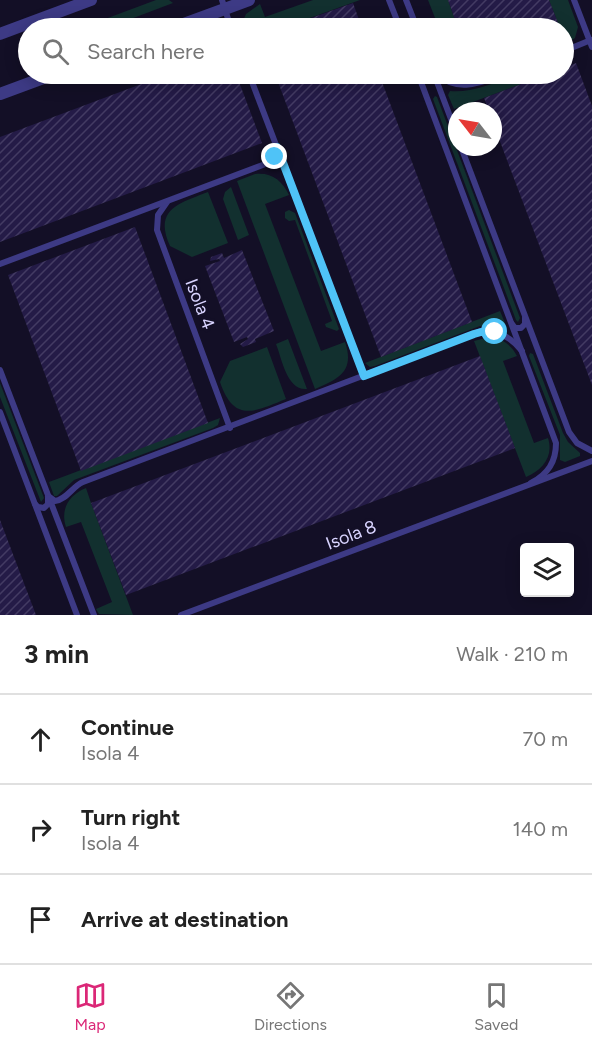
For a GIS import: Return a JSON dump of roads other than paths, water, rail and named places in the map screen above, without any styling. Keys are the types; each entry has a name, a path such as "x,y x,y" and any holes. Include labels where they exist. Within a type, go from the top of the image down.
{"street":[{"path":"43,18 91,0"},
{"path":"195,18 223,5 249,0"},
{"path":"0,34 18,27"},
{"path":"0,94 27,84"}],"lane":[{"path":"389,0 396,18"},
{"path":"406,0 413,18"},
{"path":"574,0 591,43 574,48"},
{"path":"253,84 364,376"},
{"path":"422,84 556,443 555,458 549,470 531,483"},
{"path":"438,84 448,110"},
{"path":"452,84 465,86 472,84"},
{"path":"427,99 431,91 437,90 442,94"},
{"path":"0,264 271,161 277,153 277,147"},
{"path":"464,156 569,432 577,443 592,451"},
{"name":"Isola 4","path":"175,197 160,210 157,231 230,428"},
{"path":"511,324 515,328 521,328 525,324 525,318"},
{"path":"48,497 55,501 60,500 72,488 83,482 481,332 495,332 509,337 522,353"},
{"path":"522,353 526,346 532,345 537,349"},
{"path":"0,370 94,615"},
{"path":"0,412 77,615"},
{"name":"Isola 8","path":"181,615 592,461"},
{"path":"34,503 44,508 48,504 48,497"},
{"path":"46,534 50,525 56,525 60,529"}]}
